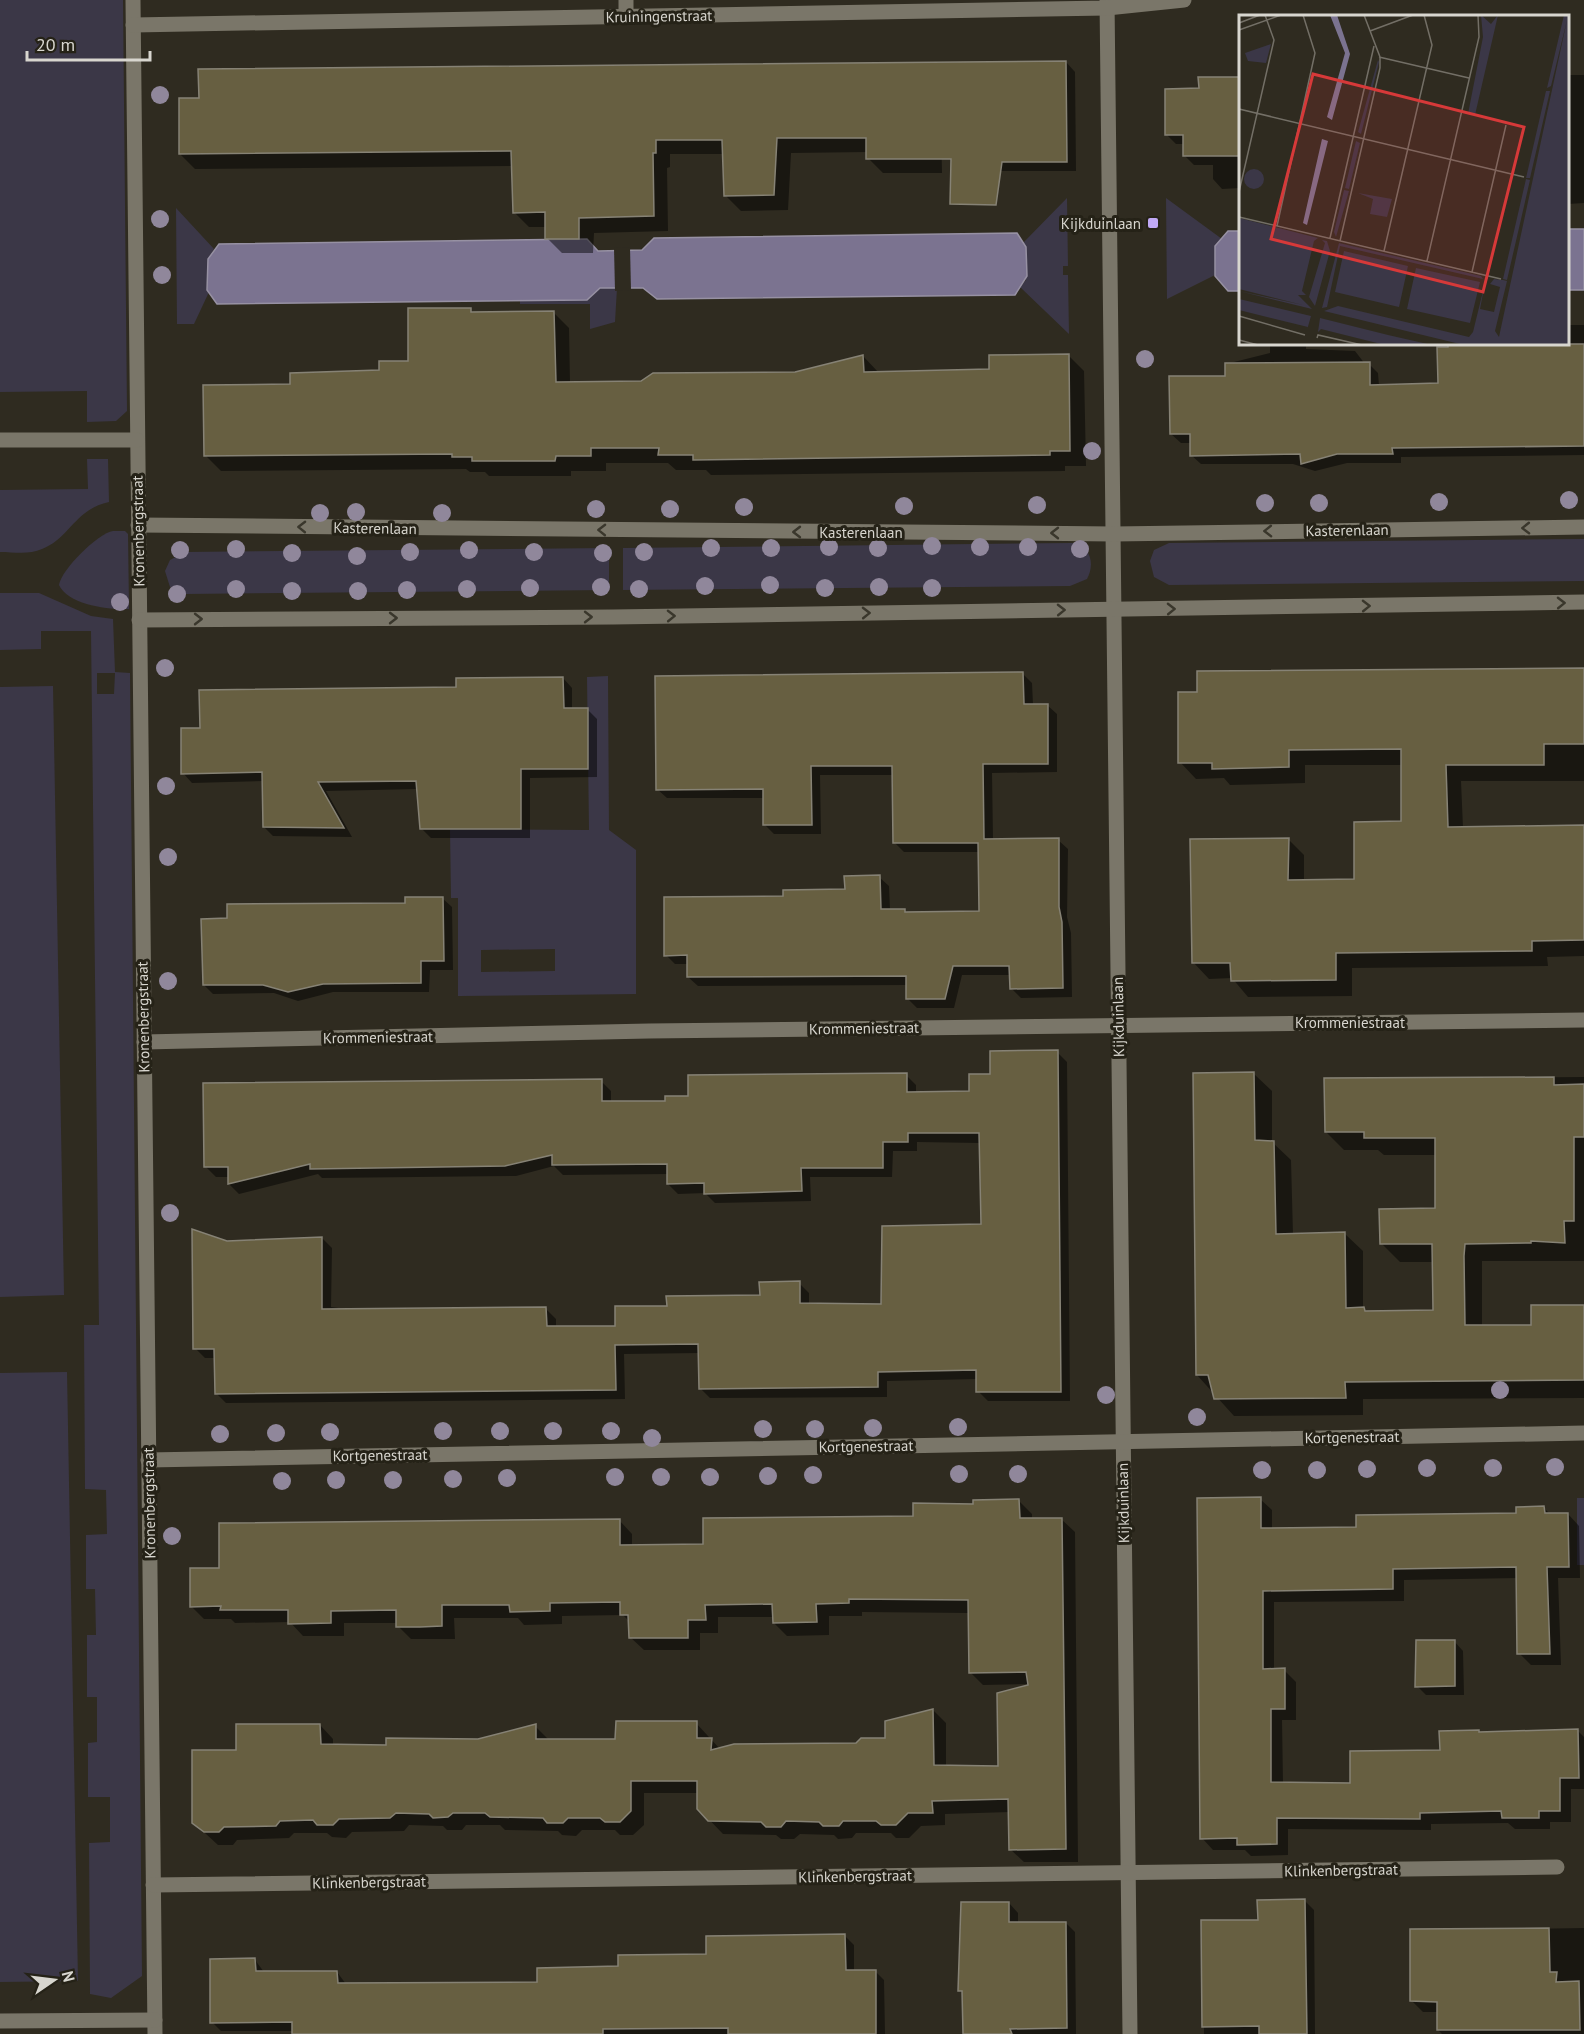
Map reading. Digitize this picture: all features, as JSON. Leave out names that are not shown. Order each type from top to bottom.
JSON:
[{"type":"street","name":"Kronenbergstraat","points":[[133,0],[155,2027]]},
{"type":"street","points":[[626,0],[626,17]]},
{"type":"street","name":"Kruiningenstraat","points":[[133,25],[626,17],[1184,0]]},
{"type":"street","name":"Kijkduinlaan","points":[[1107,4],[1130,2034]]},
{"type":"street","points":[[0,440],[137,440]]},
{"type":"street","name":"Kasterenlaan","points":[[138,525],[1113,534],[1584,527]]},
{"type":"street","points":[[139,620],[1113,610],[1584,602]]},
{"type":"street","name":"Krommeniestraat","points":[[144,1042],[649,1031],[1584,1020]]},
{"type":"street","name":"Kortgenestraat","points":[[148,1460],[1584,1432]]},
{"type":"street","name":"Klinkenbergstraat","points":[[153,1885],[1557,1867]]},
{"type":"street","points":[[0,2021],[155,2027]]},
{"type":"shaded area","points":[[0,0],[123,0],[127,411],[116,421],[87,422],[87,391],[0,392]]},
{"type":"shaded area","points":[[1067,198],[1068,266],[1063,266],[1063,275],[1068,275],[1069,334],[1020,287],[1026,280],[1023,243]]},
{"type":"shaded area","points":[[1166,198],[1222,239],[1215,246],[1217,274],[1167,299]]},
{"type":"shaded area","points":[[176,208],[214,249],[208,259],[209,292],[194,324],[177,324]]},
{"type":"shaded area","points":[[1569,229],[1584,229],[1584,290],[1569,290]]},
{"type":"shaded area","points":[[1228,231],[1239,231],[1239,291],[1228,291],[1215,276],[1215,246]]},
{"type":"shaded area","points":[[1017,233],[1026,247],[1027,276],[1015,295],[657,299],[643,288],[600,288],[587,300],[217,304],[207,290],[208,259],[219,244],[587,239],[598,251],[642,250],[654,238]]},
{"type":"shaded area","points":[[600,288],[617,288],[615,322],[590,329],[590,304],[520,304],[520,301],[587,300]]},
{"type":"shaded area","points":[[87,459],[108,459],[109,502],[88,511],[59,538],[42,549],[27,553],[0,552],[0,490],[88,489]]},
{"type":"shaded area","points":[[125,531],[128,534],[129,609],[100,607],[80,602],[64,592],[59,585],[61,578],[81,553],[106,533]]},
{"type":"shaded area","points":[[1584,539],[1584,581],[1169,585],[1154,577],[1150,561],[1154,550],[1169,543]]},
{"type":"shaded area","points":[[1072,543],[1087,552],[1090,556],[1091,567],[1087,579],[1070,586],[623,590],[623,548]]},
{"type":"shaded area","points":[[609,548],[609,590],[185,594],[170,587],[165,571],[170,560],[185,552]]},
{"type":"shaded area","points":[[0,593],[39,593],[91,616],[113,619],[115,672],[130,673],[142,1976],[111,1998],[90,1994],[89,1843],[110,1842],[110,1797],[88,1797],[88,1743],[97,1742],[97,1697],[87,1697],[87,1635],[96,1635],[95,1589],[86,1589],[86,1535],[107,1534],[106,1490],[85,1489],[84,1325],[99,1325],[91,631],[41,631],[41,649],[0,650]],"holes":[[[97,673],[115,673],[114,694],[97,694]]]},
{"type":"shaded area","points":[[608,676],[609,830],[636,850],[636,994],[458,996],[458,898],[451,898],[450,829],[589,830],[587,677]],"holes":[[[555,949],[555,971],[481,972],[481,950]]]},
{"type":"shaded area","points":[[53,686],[64,1295],[0,1297],[0,687]]},
{"type":"shaded area","points":[[67,1372],[78,1981],[0,1982],[0,1373]]},
{"type":"shaded area","points":[[1577,1498],[1584,1498],[1584,1565],[1577,1565]]},
{"type":"pier","points":[[630,247],[631,290],[615,291],[614,248]]},
{"type":"building","points":[[1066,61],[1067,162],[1002,162],[996,205],[950,204],[951,159],[866,159],[866,138],[777,138],[774,195],[724,196],[722,140],[656,140],[656,153],[653,153],[654,216],[579,218],[579,239],[545,239],[545,212],[513,213],[511,151],[179,154],[179,98],[199,98],[198,69]]},
{"type":"building","points":[[1198,77],[1239,77],[1239,156],[1183,156],[1183,135],[1165,135],[1165,89],[1199,88]]},
{"type":"building","points":[[408,308],[471,308],[471,312],[554,311],[556,382],[641,381],[653,373],[795,372],[863,355],[864,372],[989,369],[989,355],[1069,354],[1070,451],[1050,451],[1050,455],[693,460],[693,455],[658,455],[659,448],[591,448],[591,456],[556,456],[555,461],[472,461],[472,457],[452,457],[452,454],[204,456],[203,385],[290,384],[290,373],[379,370],[379,361],[408,361]]},
{"type":"building","points":[[1584,344],[1584,446],[1392,448],[1393,454],[1337,454],[1301,464],[1300,454],[1190,456],[1190,434],[1170,434],[1169,376],[1225,376],[1225,363],[1370,362],[1370,385],[1438,383],[1437,347],[1448,347],[1448,345]]},
{"type":"building","points":[[1584,668],[1584,744],[1544,744],[1544,765],[1446,765],[1448,827],[1584,825],[1584,940],[1532,941],[1532,951],[1336,953],[1336,980],[1231,981],[1230,963],[1192,963],[1190,839],[1289,838],[1288,880],[1354,879],[1354,822],[1401,821],[1401,749],[1289,750],[1289,767],[1212,769],[1212,763],[1178,763],[1178,692],[1197,692],[1197,671]]},
{"type":"building","points":[[1023,672],[1024,704],[1048,704],[1048,764],[983,764],[984,839],[1059,838],[1059,907],[1062,922],[1063,988],[1010,989],[1009,966],[953,966],[945,999],[906,999],[906,976],[687,977],[687,955],[664,956],[664,897],[783,896],[783,890],[845,889],[844,876],[880,875],[881,909],[905,909],[905,912],[979,911],[978,843],[893,843],[892,766],[811,766],[812,825],[763,825],[763,789],[656,790],[655,676]]},
{"type":"building","points":[[563,677],[564,708],[588,708],[588,769],[521,769],[521,829],[420,829],[416,781],[318,782],[344,828],[263,827],[262,772],[181,774],[181,728],[200,728],[199,690],[456,687],[456,678]]},
{"type":"building","points":[[405,897],[443,897],[444,961],[421,961],[421,983],[323,984],[288,992],[263,985],[203,985],[201,919],[227,918],[227,904],[405,903]]},
{"type":"building","points":[[1058,1050],[1061,1392],[976,1392],[976,1370],[878,1372],[878,1387],[699,1389],[698,1344],[615,1345],[616,1390],[215,1394],[214,1349],[193,1349],[192,1229],[227,1241],[322,1237],[322,1309],[546,1307],[547,1326],[615,1326],[615,1306],[667,1306],[666,1296],[760,1295],[759,1282],[800,1281],[800,1303],[881,1304],[882,1226],[981,1224],[979,1133],[908,1133],[908,1142],[883,1142],[883,1168],[801,1168],[802,1191],[704,1194],[704,1183],[667,1184],[667,1164],[552,1165],[552,1155],[505,1166],[310,1169],[310,1164],[228,1184],[228,1167],[204,1167],[203,1083],[602,1079],[602,1101],[665,1101],[665,1096],[688,1096],[688,1075],[907,1073],[907,1092],[969,1091],[969,1074],[990,1074],[990,1051]]},
{"type":"building","points":[[1254,1072],[1255,1140],[1274,1141],[1276,1234],[1345,1232],[1346,1308],[1364,1307],[1365,1311],[1433,1310],[1432,1244],[1380,1244],[1379,1209],[1435,1208],[1435,1138],[1364,1138],[1364,1132],[1325,1132],[1324,1078],[1554,1077],[1554,1085],[1584,1084],[1584,1137],[1574,1137],[1574,1221],[1564,1221],[1565,1243],[1531,1241],[1531,1243],[1465,1244],[1464,1256],[1465,1325],[1531,1325],[1531,1305],[1584,1305],[1584,1380],[1345,1382],[1346,1398],[1214,1399],[1208,1375],[1196,1375],[1193,1073]]},
{"type":"building","points":[[1261,1497],[1261,1528],[1356,1527],[1356,1515],[1516,1513],[1516,1507],[1544,1506],[1545,1513],[1568,1513],[1569,1567],[1547,1567],[1550,1654],[1517,1654],[1516,1567],[1393,1569],[1393,1589],[1263,1591],[1263,1669],[1285,1668],[1285,1709],[1271,1709],[1271,1782],[1350,1783],[1350,1751],[1440,1750],[1439,1731],[1578,1729],[1579,1778],[1560,1778],[1560,1811],[1539,1811],[1539,1818],[1502,1818],[1501,1811],[1420,1813],[1420,1819],[1277,1818],[1277,1844],[1237,1845],[1237,1838],[1200,1839],[1197,1498]]},
{"type":"building","points":[[1019,1499],[1020,1518],[1062,1518],[1066,1849],[1009,1850],[1008,1799],[932,1801],[933,1813],[908,1813],[896,1825],[881,1825],[876,1821],[843,1821],[839,1826],[823,1826],[819,1822],[786,1821],[781,1827],[766,1827],[761,1822],[708,1821],[697,1809],[697,1781],[631,1781],[631,1811],[620,1822],[605,1822],[600,1818],[568,1818],[563,1823],[547,1823],[543,1818],[490,1817],[485,1813],[453,1813],[448,1817],[433,1818],[429,1814],[396,1813],[390,1818],[339,1819],[333,1825],[317,1825],[313,1820],[280,1821],[276,1826],[224,1827],[219,1832],[204,1832],[192,1823],[192,1750],[236,1750],[236,1724],[320,1724],[321,1744],[386,1745],[386,1738],[478,1739],[536,1724],[536,1739],[615,1739],[616,1721],[697,1721],[697,1738],[712,1738],[711,1750],[734,1744],[856,1743],[861,1738],[885,1738],[885,1721],[933,1709],[934,1765],[998,1766],[997,1693],[1028,1685],[1026,1672],[969,1673],[968,1600],[849,1599],[849,1603],[816,1604],[817,1622],[773,1623],[772,1604],[705,1605],[706,1620],[688,1620],[688,1638],[629,1638],[628,1615],[620,1615],[620,1602],[550,1603],[550,1611],[510,1612],[509,1605],[442,1605],[442,1626],[420,1627],[396,1627],[396,1610],[331,1611],[331,1623],[288,1624],[288,1610],[220,1610],[221,1606],[190,1607],[190,1568],[219,1568],[219,1523],[620,1519],[620,1545],[703,1544],[703,1518],[913,1516],[913,1503],[973,1504],[973,1500]]},
{"type":"building","points":[[1416,1640],[1455,1640],[1455,1686],[1415,1687]]},
{"type":"building","points":[[1305,1899],[1307,2034],[1259,2034],[1259,2026],[1202,2027],[1201,1920],[1258,1920],[1257,1900]]},
{"type":"building","points":[[961,1902],[1009,1902],[1009,1922],[1066,1922],[1067,2028],[1010,2029],[1012,2034],[963,2034],[962,1991],[958,1991]]},
{"type":"building","points":[[1549,1928],[1550,1972],[1557,1972],[1556,1982],[1579,1981],[1580,2030],[1437,2030],[1437,2002],[1410,2001],[1410,1929]]},
{"type":"building","points":[[845,1934],[846,1970],[876,1970],[876,2034],[728,2034],[728,2028],[603,2029],[603,2034],[292,2034],[292,2022],[210,2023],[210,1959],[255,1958],[256,1971],[337,1971],[338,1983],[537,1982],[537,1968],[618,1966],[618,1955],[706,1954],[706,1936]]},
{"type":"place","name":"Kijkduinlaan","points":[[1153,223]]}]
